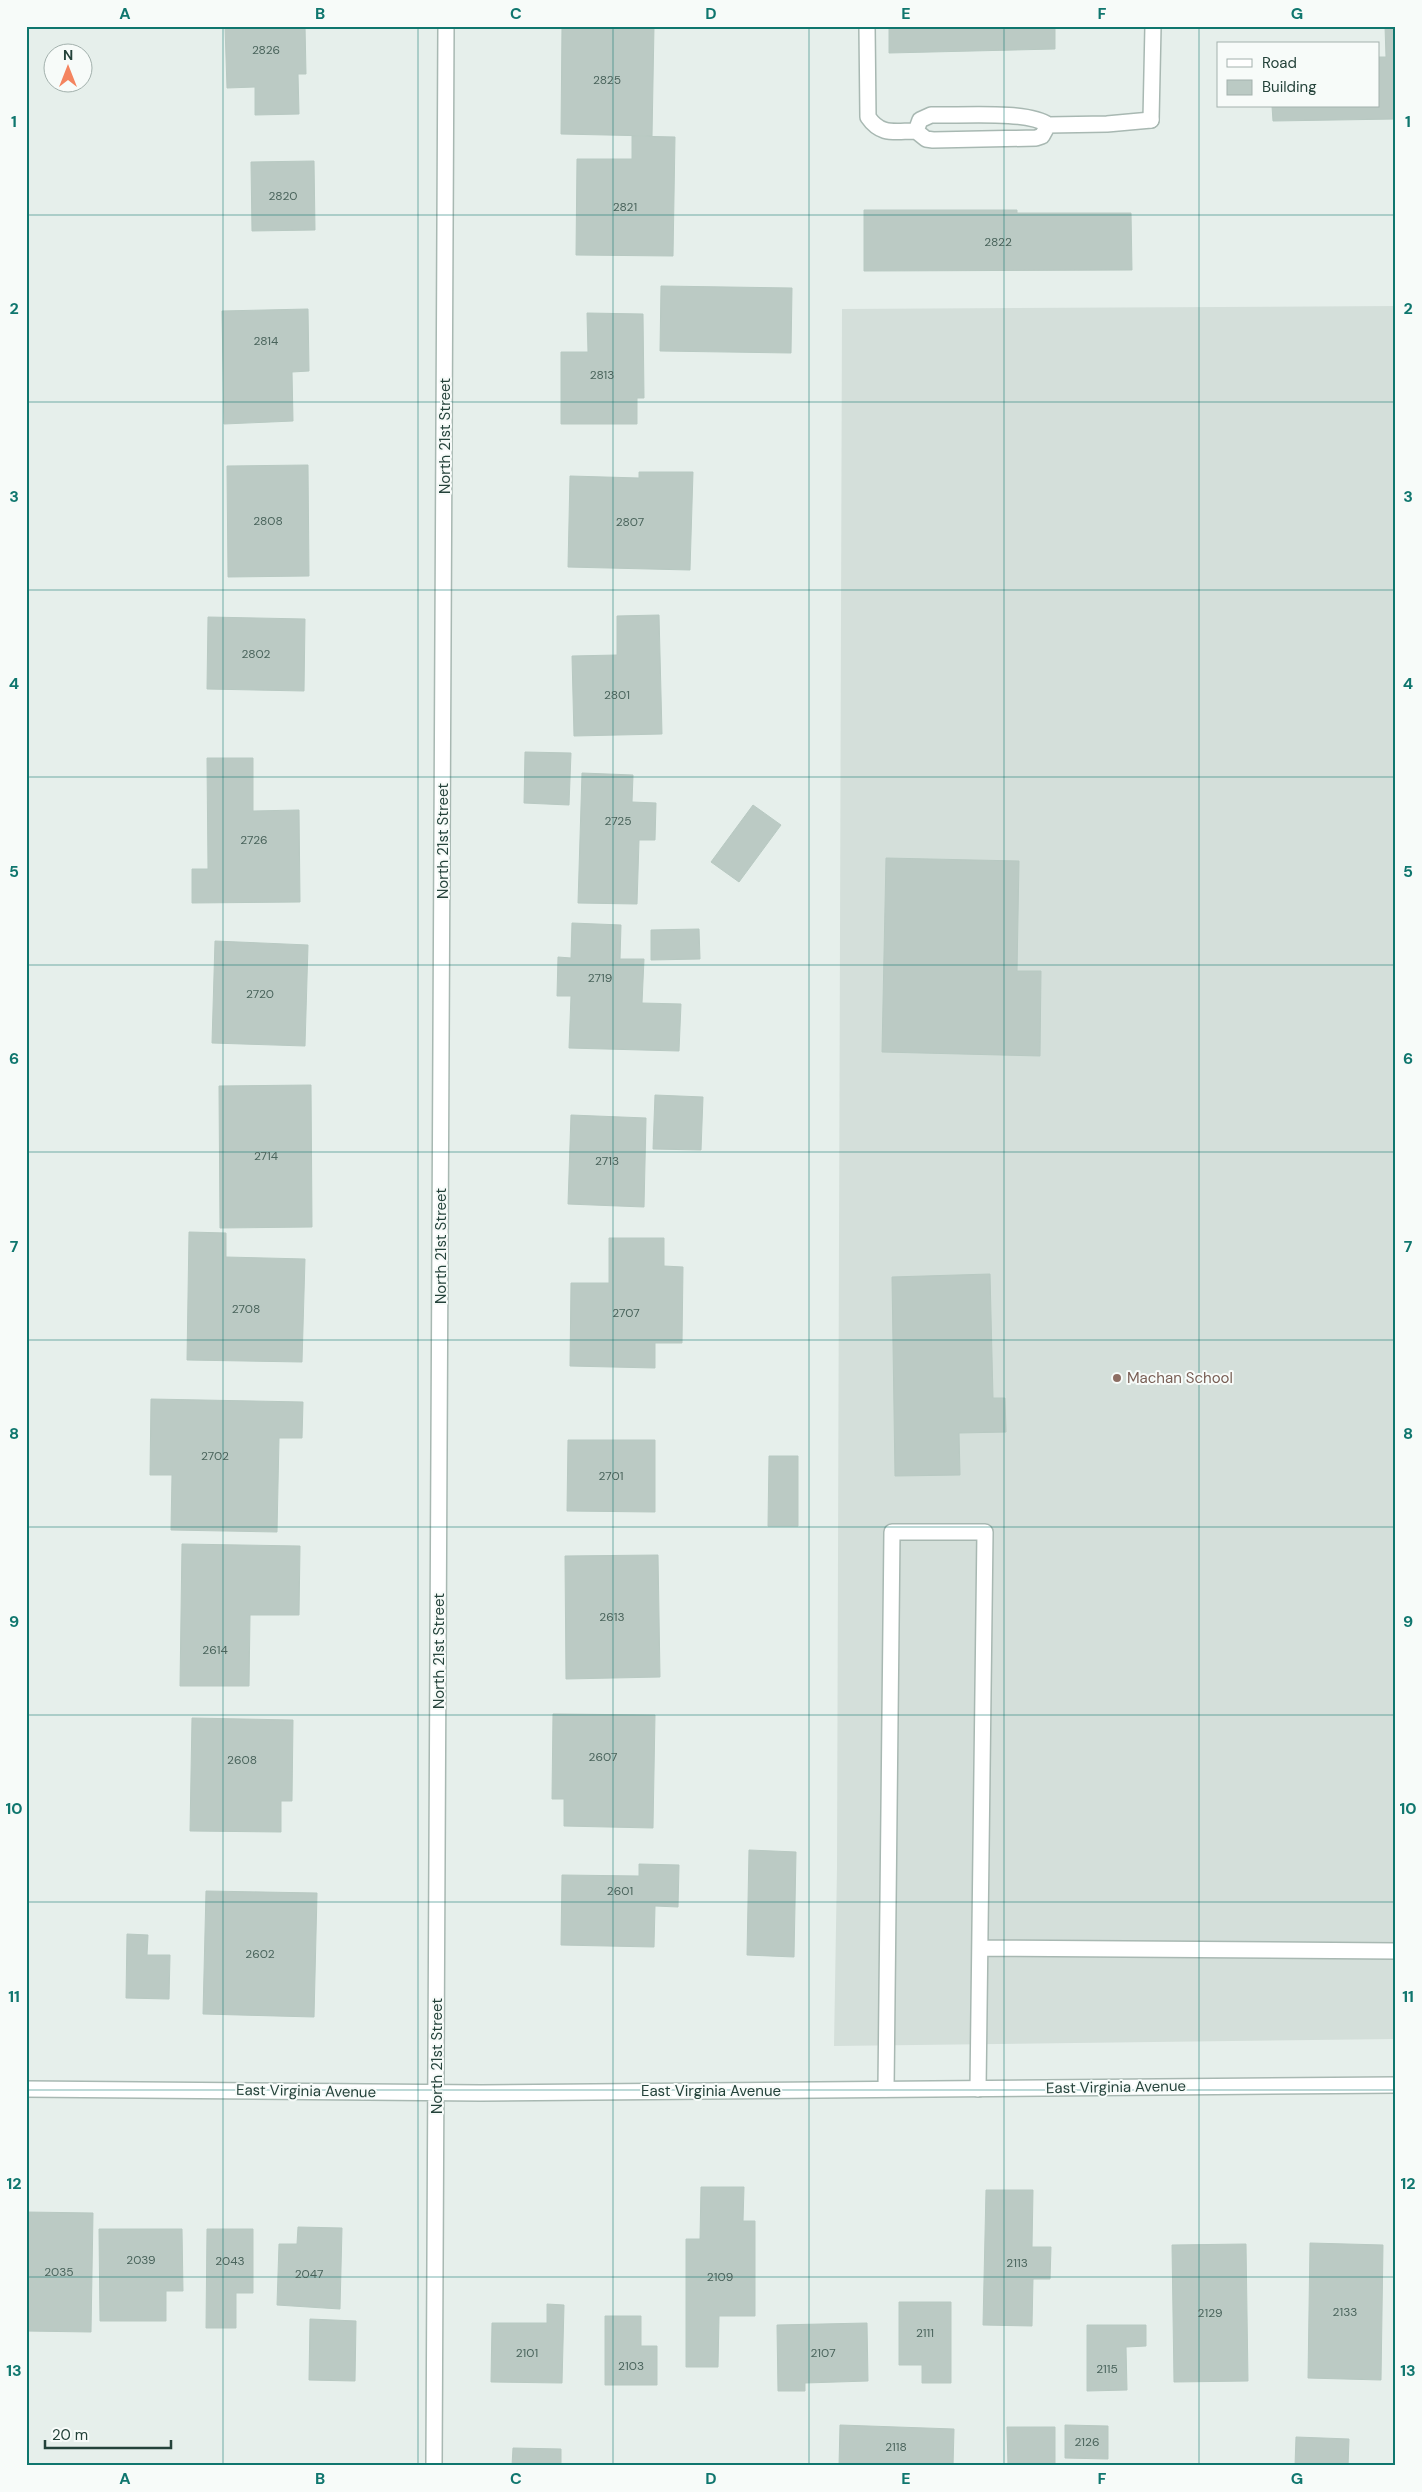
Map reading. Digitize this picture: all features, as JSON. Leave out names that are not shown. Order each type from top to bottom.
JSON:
[{"type":"street","name":"North 21st Street","points":[[434,2466],[446,26]]},
{"type":"street","points":[[867,26],[868,117],[876,129],[886,132],[916,131],[926,139],[933,140],[1036,138],[1042,136],[1048,125]]},
{"type":"street","points":[[916,131],[920,120],[926,116],[1027,116],[1048,125],[1107,124],[1150,120],[1153,26]]},
{"type":"street","points":[[886,2089],[892,1532],[985,1532],[978,2088]]},
{"type":"street","points":[[980,1948],[1396,1951]]},
{"type":"street","name":"East Virginia Avenue","points":[[26,2089],[437,2093],[1396,2085]]},
{"type":"shaded area","name":"Machan School","points":[[1396,306],[1396,2039],[834,2046],[837,1868],[842,309]]},
{"type":"building","points":[[225,26],[305,26],[306,74],[298,74],[299,114],[255,115],[255,87],[227,88]]},
{"type":"building","points":[[562,26],[654,26],[652,136],[561,134]]},
{"type":"building","points":[[889,26],[1055,26],[1055,49],[889,53]]},
{"type":"building","points":[[1385,26],[1396,26],[1396,119],[1273,121],[1272,108],[1380,108],[1380,57],[1386,57]]},
{"type":"building","points":[[632,136],[675,137],[673,256],[576,255],[577,159],[632,159]]},
{"type":"building","points":[[314,161],[315,230],[252,231],[251,162]]},
{"type":"building","points":[[864,210],[1017,210],[1017,213],[1131,213],[1132,270],[864,271]]},
{"type":"building","points":[[661,286],[792,288],[791,353],[660,351]]},
{"type":"building","points":[[308,309],[309,371],[292,372],[293,421],[224,424],[222,311]]},
{"type":"building","points":[[587,313],[643,314],[644,398],[637,398],[637,424],[561,424],[561,352],[588,352]]},
{"type":"building","points":[[308,465],[309,576],[228,577],[227,466]]},
{"type":"building","points":[[639,472],[693,472],[690,570],[568,567],[570,476],[639,478]]},
{"type":"building","points":[[659,615],[662,734],[574,736],[572,656],[617,655],[617,616]]},
{"type":"building","points":[[208,617],[305,619],[304,691],[207,689]]},
{"type":"building","points":[[525,752],[571,753],[569,805],[524,803]]},
{"type":"building","points":[[207,758],[253,758],[253,811],[299,810],[300,902],[192,903],[192,869],[208,869]]},
{"type":"building","points":[[582,773],[633,775],[632,802],[656,803],[655,840],[639,840],[637,904],[578,903]]},
{"type":"building","points":[[753,805],[781,825],[739,882],[711,862]]},
{"type":"building","points":[[886,858],[1019,861],[1017,971],[1041,971],[1040,1056],[882,1052]]},
{"type":"building","points":[[572,923],[621,925],[620,959],[644,959],[642,1003],[681,1004],[679,1051],[569,1048],[571,996],[557,996],[558,957],[571,958]]},
{"type":"building","points":[[699,929],[700,959],[651,960],[651,930]]},
{"type":"building","points":[[215,941],[308,945],[305,1046],[212,1043]]},
{"type":"building","points":[[311,1085],[312,1227],[220,1228],[219,1086]]},
{"type":"building","points":[[655,1095],[703,1097],[701,1150],[653,1149]]},
{"type":"building","points":[[571,1115],[646,1118],[644,1207],[568,1204]]},
{"type":"building","points":[[189,1232],[226,1233],[226,1257],[305,1259],[302,1362],[187,1360]]},
{"type":"building","points":[[609,1238],[664,1238],[664,1266],[683,1267],[682,1343],[655,1343],[655,1368],[570,1366],[571,1283],[609,1283]]},
{"type":"building","points":[[990,1274],[993,1398],[1005,1398],[1006,1432],[959,1433],[960,1475],[895,1476],[892,1277]]},
{"type":"building","points":[[151,1399],[303,1402],[302,1438],[279,1438],[277,1532],[171,1530],[172,1475],[150,1475]]},
{"type":"building","points":[[568,1440],[655,1440],[655,1512],[567,1511]]},
{"type":"building","points":[[769,1456],[798,1456],[798,1526],[768,1526]]},
{"type":"building","points":[[182,1544],[300,1546],[299,1615],[250,1615],[249,1686],[180,1686]]},
{"type":"building","points":[[658,1555],[660,1677],[566,1679],[565,1556]]},
{"type":"building","points":[[553,1714],[655,1715],[653,1828],[564,1826],[564,1799],[552,1799]]},
{"type":"building","points":[[192,1718],[293,1720],[292,1801],[281,1801],[281,1832],[190,1831]]},
{"type":"building","points":[[749,1850],[796,1852],[794,1957],[747,1955]]},
{"type":"building","points":[[639,1864],[679,1865],[678,1907],[655,1906],[654,1947],[561,1945],[562,1875],[639,1876]]},
{"type":"building","points":[[206,1891],[317,1893],[314,2017],[203,2014]]},
{"type":"building","points":[[127,1934],[148,1935],[147,1955],[170,1955],[169,1999],[126,1998]]},
{"type":"building","points":[[701,2187],[744,2187],[743,2221],[755,2221],[755,2316],[719,2316],[718,2367],[686,2367],[686,2239],[700,2239]]},
{"type":"building","points":[[986,2190],[1033,2190],[1032,2247],[1051,2247],[1050,2279],[1033,2279],[1032,2326],[983,2325]]},
{"type":"building","points":[[26,2212],[93,2213],[91,2332],[26,2331]]},
{"type":"building","points":[[298,2227],[342,2228],[340,2309],[277,2305],[279,2244],[297,2244]]},
{"type":"building","points":[[99,2229],[182,2229],[183,2291],[166,2291],[166,2321],[100,2321]]},
{"type":"building","points":[[207,2229],[253,2229],[253,2293],[236,2293],[236,2328],[206,2328]]},
{"type":"building","points":[[1310,2243],[1383,2245],[1381,2380],[1308,2378]]},
{"type":"building","points":[[1246,2244],[1248,2381],[1174,2382],[1172,2245]]},
{"type":"building","points":[[899,2302],[951,2302],[951,2383],[922,2383],[922,2365],[899,2365]]},
{"type":"building","points":[[547,2304],[564,2305],[562,2383],[491,2382],[492,2323],[547,2323]]},
{"type":"building","points":[[605,2316],[641,2316],[641,2346],[657,2346],[657,2385],[605,2385]]},
{"type":"building","points":[[310,2319],[356,2321],[355,2381],[309,2380]]},
{"type":"building","points":[[867,2323],[868,2381],[805,2383],[805,2391],[778,2391],[777,2325]]},
{"type":"building","points":[[1087,2325],[1146,2325],[1146,2346],[1126,2347],[1127,2390],[1087,2391]]},
{"type":"building","points":[[840,2425],[954,2429],[953,2466],[839,2466]]},
{"type":"building","points":[[1065,2425],[1108,2426],[1108,2459],[1065,2458]]},
{"type":"building","points":[[1007,2427],[1055,2427],[1055,2466],[1008,2466]]},
{"type":"building","points":[[1296,2437],[1349,2439],[1348,2466],[1295,2466]]},
{"type":"building","points":[[513,2448],[561,2449],[561,2466],[512,2466]]},
{"type":"place","name":"Machan School","points":[[1117,1378]]}]
